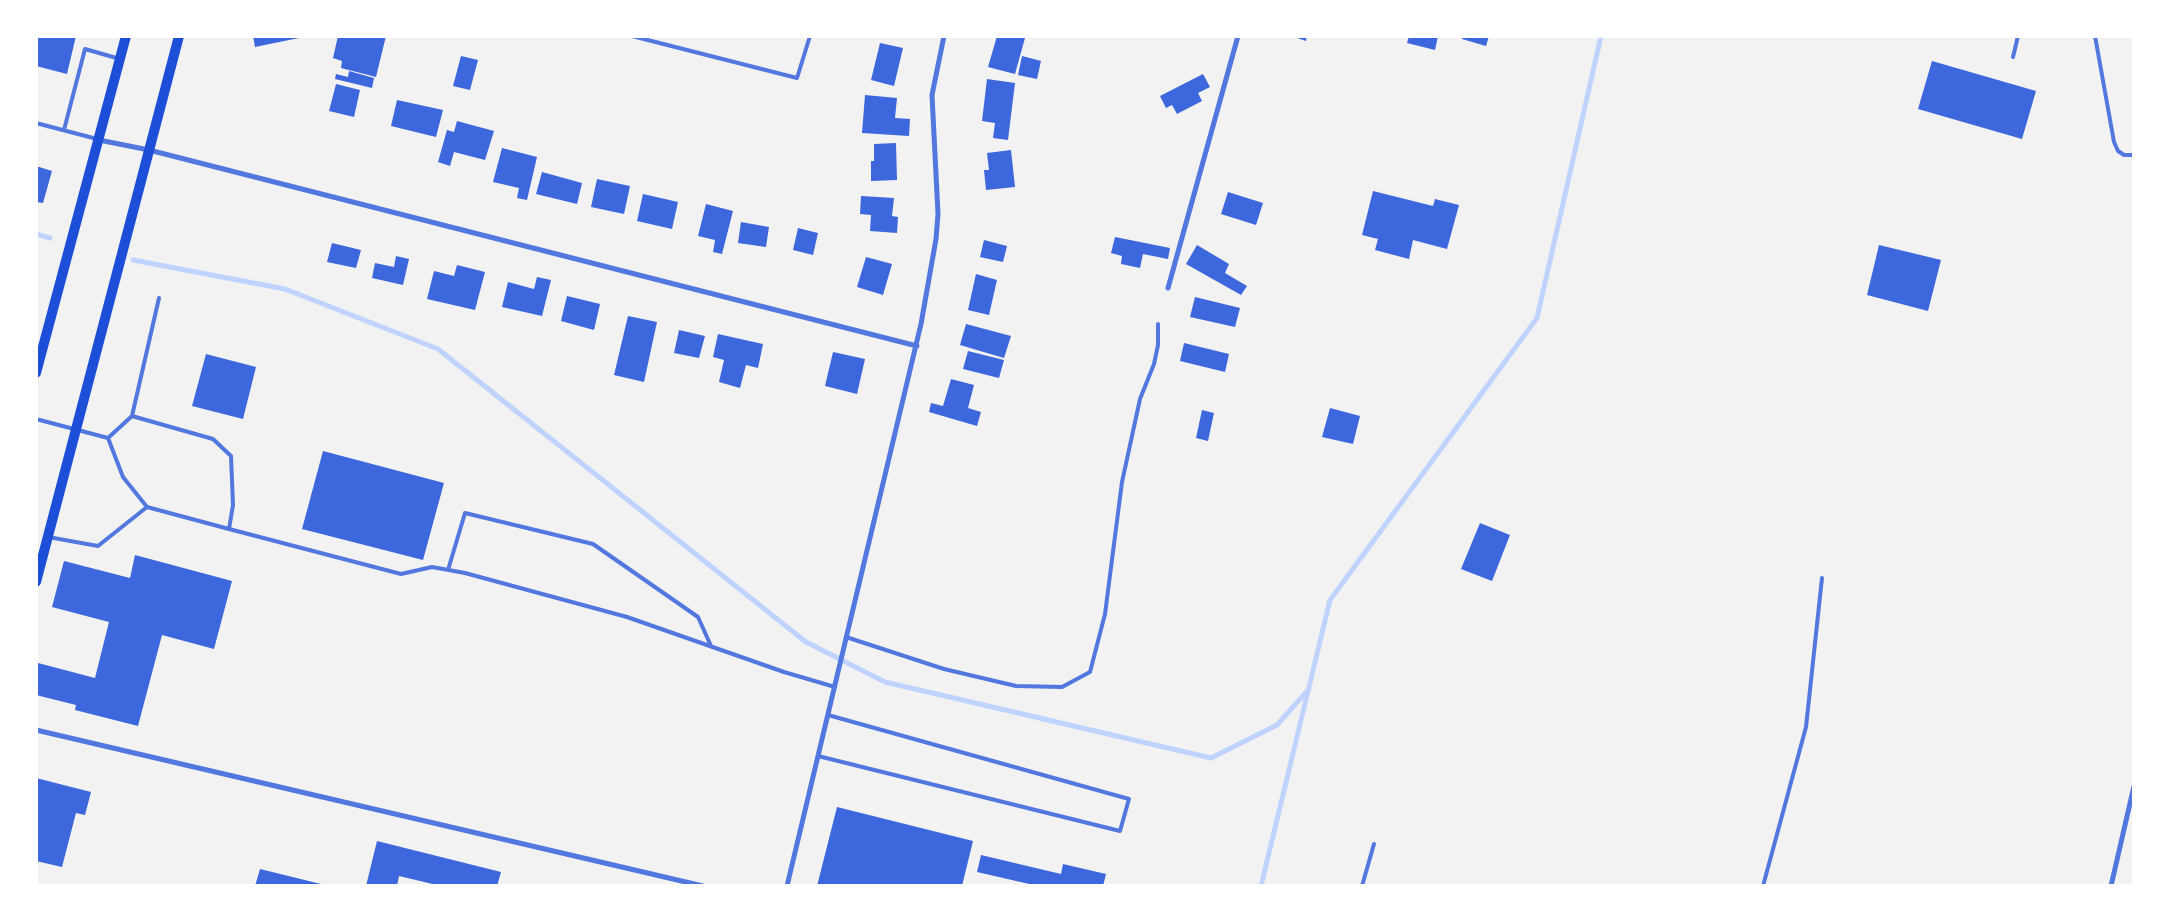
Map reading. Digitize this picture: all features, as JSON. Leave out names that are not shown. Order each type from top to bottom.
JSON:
[{"type":"main road","points":[[36,373],[126,36]]},
{"type":"main road","points":[[36,582],[179,36]]},
{"type":"street","points":[[787,886],[916,346],[938,214],[932,95],[944,36]]},
{"type":"street","points":[[1168,288],[1238,36]]},
{"type":"street","points":[[99,140],[149,150],[916,346]]},
{"type":"street","points":[[36,730],[702,886]]},
{"type":"street","points":[[2111,886],[2134,786]]},
{"type":"lane","points":[[632,36],[797,78],[810,36]]},
{"type":"lane","points":[[2014,57],[2018,36]]},
{"type":"lane","points":[[2095,36],[2114,142],[2118,151],[2124,156],[2134,156]]},
{"type":"lane","points":[[64,130],[85,49],[120,59]]},
{"type":"lane","points":[[36,123],[99,140]]},
{"type":"lane","points":[[108,438],[132,416],[159,298]]},
{"type":"lane","points":[[846,637],[944,669],[1016,686],[1062,687],[1090,672],[1105,614],[1122,482],[1140,399],[1154,364],[1158,345],[1158,324]]},
{"type":"lane","points":[[132,416],[213,439],[231,456],[233,505],[229,529]]},
{"type":"lane","points":[[36,419],[108,438]]},
{"type":"lane","points":[[108,438],[124,477],[147,507],[401,574],[432,567],[464,573],[627,618],[784,672],[835,686]]},
{"type":"lane","points":[[48,537],[98,546],[147,507]]},
{"type":"lane","points":[[448,570],[464,513],[593,544],[698,617],[711,646]]},
{"type":"lane","points":[[1763,886],[1806,726],[1822,578]]},
{"type":"lane","points":[[818,756],[1120,830],[1130,799],[828,715]]},
{"type":"lane","points":[[1362,886],[1374,844]]},
{"type":"building","points":[[36,36],[76,36],[67,74],[36,66]]},
{"type":"building","points":[[253,36],[303,36],[304,37],[255,47]]},
{"type":"building","points":[[338,36],[386,36],[376,77],[341,68],[342,61],[333,58]]},
{"type":"building","points":[[997,36],[1025,38],[1015,74],[988,67]]},
{"type":"building","points":[[1291,36],[1307,36],[1306,41]]},
{"type":"building","points":[[1409,36],[1438,36],[1435,50],[1407,43]]},
{"type":"building","points":[[1463,36],[1489,36],[1486,46],[1462,39]]},
{"type":"building","points":[[880,43],[903,48],[894,86],[871,80]]},
{"type":"building","points":[[461,56],[478,60],[470,90],[453,86]]},
{"type":"building","points":[[1022,56],[1041,61],[1037,79],[1018,75]]},
{"type":"building","points":[[1932,61],[2036,91],[2022,139],[1918,109]]},
{"type":"building","points":[[349,71],[374,78],[372,88],[335,79],[336,74],[348,77]]},
{"type":"building","points":[[1203,74],[1210,87],[1198,93],[1202,101],[1177,114],[1172,105],[1166,108],[1160,96]]},
{"type":"building","points":[[987,79],[1015,83],[1008,140],[993,138],[995,123],[982,121]]},
{"type":"building","points":[[336,84],[360,90],[354,117],[329,111]]},
{"type":"building","points":[[865,95],[897,98],[895,118],[910,119],[909,136],[862,133]]},
{"type":"building","points":[[397,100],[443,110],[436,137],[391,126]]},
{"type":"building","points":[[457,121],[494,131],[485,160],[454,152],[450,166],[438,162],[447,130],[454,132]]},
{"type":"building","points":[[896,143],[897,180],[871,181],[871,161],[874,161],[874,144]]},
{"type":"building","points":[[502,148],[537,157],[527,200],[517,198],[519,188],[493,182]]},
{"type":"building","points":[[1011,150],[1015,187],[986,190],[984,170],[989,170],[987,153]]},
{"type":"building","points":[[36,166],[52,171],[43,203],[36,202]]},
{"type":"building","points":[[542,172],[582,183],[577,204],[536,194]]},
{"type":"building","points":[[597,179],[630,186],[624,214],[591,207]]},
{"type":"building","points":[[1373,191],[1433,206],[1435,199],[1459,205],[1447,249],[1413,240],[1409,259],[1375,250],[1378,239],[1362,235]]},
{"type":"building","points":[[1228,192],[1263,203],[1256,225],[1221,214]]},
{"type":"building","points":[[643,194],[678,202],[672,229],[637,221]]},
{"type":"building","points":[[861,196],[894,198],[892,216],[898,217],[897,233],[870,231],[871,215],[860,214]]},
{"type":"building","points":[[706,204],[733,211],[722,254],[713,252],[715,240],[698,236]]},
{"type":"building","points":[[741,222],[769,227],[766,247],[738,243]]},
{"type":"building","points":[[798,228],[818,233],[813,255],[793,250]]},
{"type":"building","points":[[1115,237],[1170,248],[1168,259],[1143,254],[1140,268],[1121,264],[1122,256],[1111,253]]},
{"type":"building","points":[[984,240],[1007,246],[1003,262],[980,257]]},
{"type":"building","points":[[332,243],[361,250],[356,268],[327,262]]},
{"type":"building","points":[[1197,245],[1229,264],[1225,273],[1247,286],[1241,295],[1186,264]]},
{"type":"building","points":[[1879,245],[1941,260],[1928,311],[1867,295]]},
{"type":"building","points":[[396,256],[409,259],[403,285],[372,278],[375,263],[394,267]]},
{"type":"building","points":[[866,257],[892,264],[883,295],[857,287]]},
{"type":"building","points":[[457,265],[485,272],[475,310],[427,299],[434,271],[454,276]]},
{"type":"building","points":[[976,274],[997,280],[989,315],[968,310]]},
{"type":"building","points":[[537,277],[551,280],[542,316],[502,307],[508,282],[534,289]]},
{"type":"building","points":[[567,296],[600,304],[594,330],[561,321]]},
{"type":"building","points":[[1195,297],[1240,308],[1235,327],[1190,317]]},
{"type":"building","points":[[628,316],[657,322],[644,382],[614,375]]},
{"type":"building","points":[[966,324],[1011,336],[1004,358],[960,345]]},
{"type":"building","points":[[679,330],[705,336],[699,358],[674,353]]},
{"type":"building","points":[[718,334],[763,344],[758,368],[746,365],[740,388],[719,382],[724,360],[713,357]]},
{"type":"building","points":[[1184,343],[1229,354],[1225,372],[1180,361]]},
{"type":"building","points":[[968,351],[1004,360],[999,378],[963,369]]},
{"type":"building","points":[[833,352],[865,359],[857,394],[825,386]]},
{"type":"building","points":[[206,354],[256,367],[243,419],[192,406]]},
{"type":"building","points":[[951,379],[974,385],[968,408],[981,412],[977,426],[929,412],[931,403],[943,406]]},
{"type":"building","points":[[1330,408],[1360,416],[1353,444],[1322,437]]},
{"type":"building","points":[[1202,410],[1214,413],[1208,441],[1196,438]]},
{"type":"building","points":[[323,451],[444,483],[423,560],[302,529]]},
{"type":"building","points":[[1480,523],[1510,535],[1492,581],[1461,569]]},
{"type":"building","points":[[135,555],[232,581],[214,649],[162,635],[138,726],[75,710],[76,705],[36,695],[38,663],[95,678],[109,622],[52,607],[64,561],[130,578]]},
{"type":"building","points":[[36,778],[91,792],[85,815],[76,813],[62,867],[36,861]]},
{"type":"building","points":[[837,807],[973,841],[962,886],[817,886]]},
{"type":"building","points":[[377,841],[501,872],[497,886],[441,886],[399,876],[397,886],[366,886]]},
{"type":"building","points":[[981,855],[1061,874],[1063,864],[1106,874],[1103,886],[1038,886],[977,872]]},
{"type":"building","points":[[260,869],[325,885],[325,886],[255,886]]},
{"type":"waterway","points":[[1261,886],[1330,600],[1537,318],[1601,36]]},
{"type":"waterway","points":[[36,234],[50,238]]},
{"type":"waterway","points":[[133,260],[285,289],[438,349],[806,642],[885,682],[1211,758],[1277,725],[1309,689]]}]
